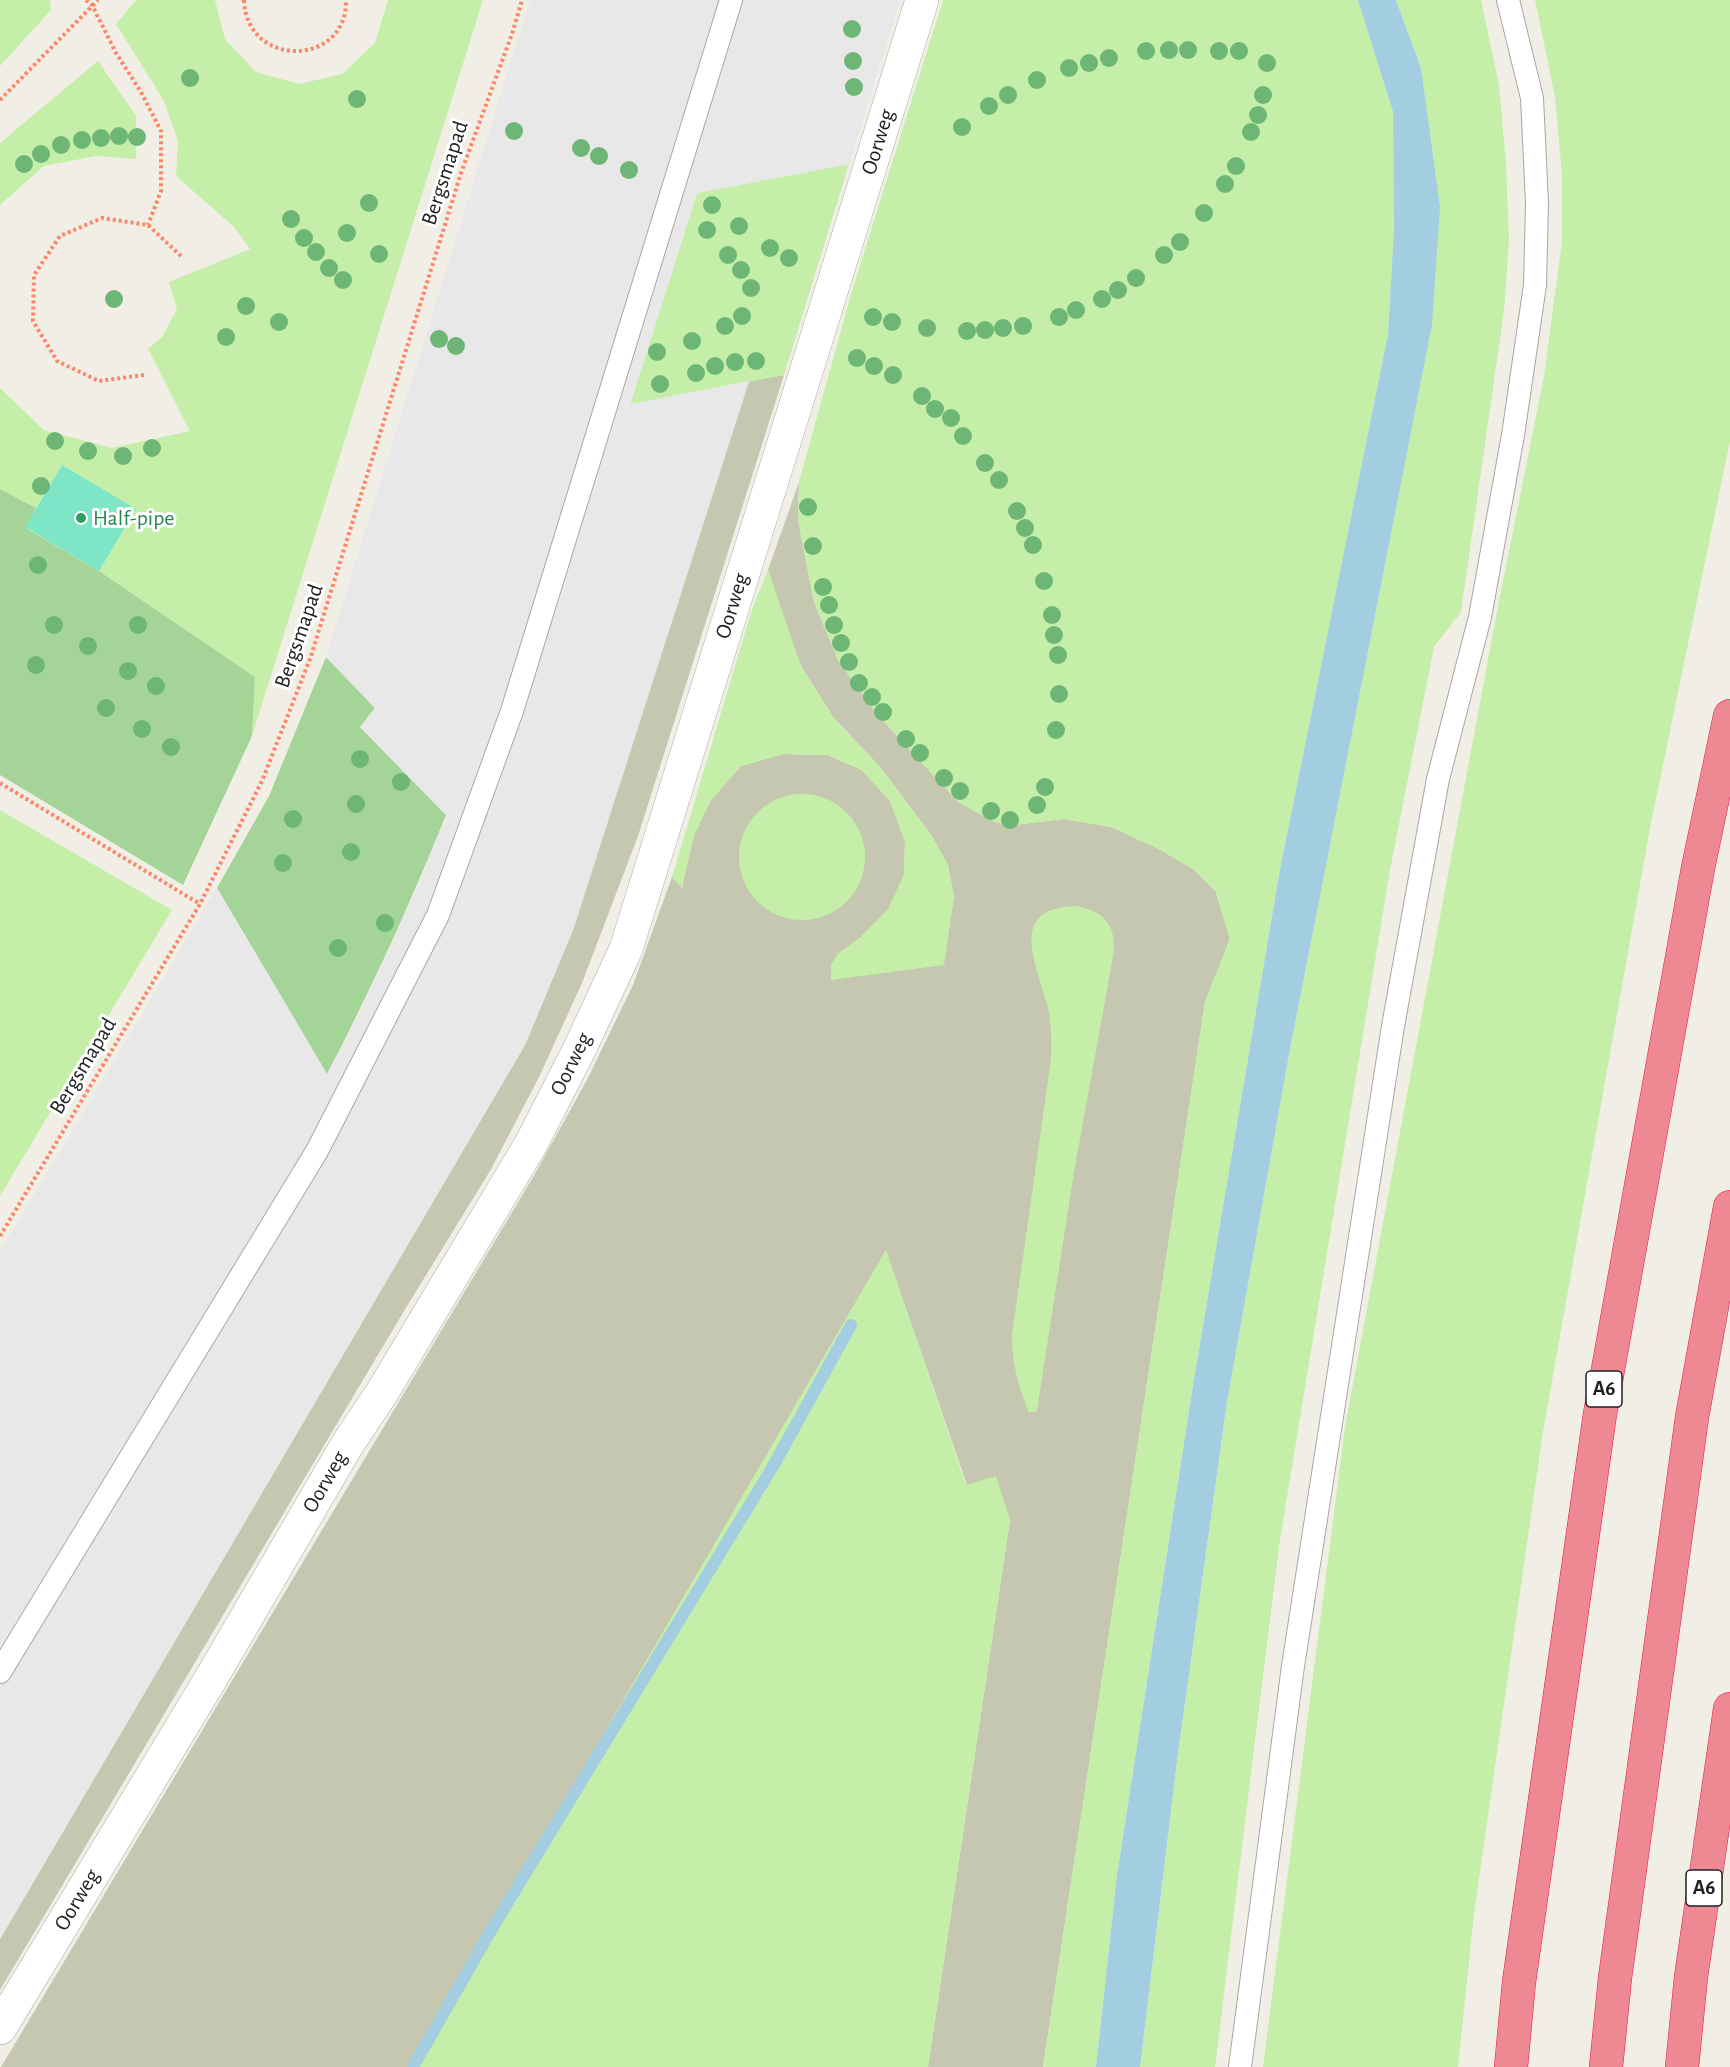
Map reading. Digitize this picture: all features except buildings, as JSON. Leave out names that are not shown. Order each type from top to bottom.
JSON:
[{"type":"highway","name":"A6","points":[[1511,2067],[1520,1982],[1600,1414],[1698,868],[1730,716]]},
{"type":"highway","points":[[1606,2067],[1615,1978],[1692,1417],[1730,1207]]},
{"type":"highway","name":"A6","points":[[1682,2067],[1691,1977],[1730,1709]]},
{"type":"street","name":"Oorweg","points":[[0,2028],[210,1680],[347,1444],[383,1391],[531,1144],[580,1048],[621,958],[922,0]]},
{"type":"lane","points":[[0,1672],[317,1151],[438,915],[512,711],[731,0]]},
{"type":"lane","points":[[1240,2067],[1298,1632],[1393,1026],[1438,779],[1480,617],[1513,435],[1535,285],[1537,203],[1532,98],[1508,0]]},
{"type":"path","points":[[86,0],[92,5],[116,53],[141,92],[161,131],[161,190],[148,225]]},
{"type":"path","points":[[0,100],[98,0]]},
{"type":"path","points":[[244,0],[247,18],[255,33],[267,44],[282,51],[299,52],[315,48],[330,39],[340,25],[346,9],[346,0]]},
{"type":"path","name":"Bergsmapad","points":[[0,1236],[200,904],[262,781],[310,659],[461,173],[513,31],[522,0]]},
{"type":"path","points":[[144,375],[99,381],[57,360],[33,321],[34,275],[60,236],[102,218],[148,225],[182,256]]},
{"type":"path","points":[[0,783],[200,904]]},
{"type":"shaded area","points":[[530,0],[900,0],[849,164],[697,193],[630,404],[749,381],[573,930],[525,1045],[0,1939],[0,1251],[217,888],[327,1074],[360,1012],[418,886],[446,815],[360,727],[375,708],[326,657]]},
{"type":"shaded area","points":[[784,375],[638,836],[582,983],[539,1077],[490,1171],[407,1306],[0,1990],[0,1939],[525,1045],[573,930],[749,381]]},
{"type":"shaded area","points":[[799,482],[798,520],[814,602],[838,660],[876,713],[958,802],[995,822],[1014,825],[1064,819],[1111,827],[1159,849],[1193,869],[1216,892],[1230,939],[1205,1002],[1043,2067],[928,2067],[1010,1520],[967,1485],[886,1251],[409,2067],[1,2067],[532,1179],[587,1080],[633,985],[672,877],[682,888],[693,836],[711,800],[741,766],[783,754],[828,755],[862,770],[890,801],[905,842],[904,875],[889,909],[861,937],[838,954],[950,920],[954,897],[948,865],[931,835],[881,768],[833,717],[801,666],[783,618],[768,570]]},
{"type":"green space","points":[[0,0],[50,0],[51,10],[0,66]]},
{"type":"green space","points":[[136,0],[215,0],[225,39],[256,72],[299,84],[342,74],[375,43],[388,0],[483,0],[252,736],[255,677],[99,571],[135,509],[62,465],[36,508],[0,489],[0,388],[44,430],[112,448],[190,431],[148,349],[162,337],[177,309],[169,282],[250,249],[234,227],[176,176],[178,141],[164,101],[116,24]]},
{"type":"green space","points":[[943,0],[1358,0],[1393,112],[1394,228],[1388,334],[1280,869],[1194,1379],[1117,1875],[1096,2067],[1043,2067],[1205,1002],[1230,939],[1216,892],[1193,869],[1159,849],[1111,827],[1064,819],[1014,825],[995,822],[958,802],[876,713],[838,660],[814,602],[798,520],[799,482],[851,294]]},
{"type":"green space","points":[[1396,0],[1481,0],[1499,85],[1506,163],[1509,240],[1504,311],[1461,612],[1434,647],[1390,870],[1279,1546],[1215,2067],[1140,2067],[1178,1753],[1227,1402],[1290,1049],[1432,324],[1421,68]]},
{"type":"green space","points":[[1535,0],[1730,0],[1730,441],[1650,828],[1543,1432],[1474,1914],[1458,2067],[1263,2067],[1345,1427],[1498,606],[1544,376],[1562,242],[1562,176],[1555,97]]},
{"type":"green space","points":[[98,61],[136,116],[136,159],[96,156],[44,166],[0,205],[0,143]]},
{"type":"green space","points":[[849,164],[784,375],[630,405],[697,193]]},
{"type":"green space","name":"Half-pipe","points":[[62,465],[136,509],[99,571],[25,527]]},
{"type":"green space","points":[[0,489],[36,508],[26,528],[99,571],[255,677],[252,736],[183,885],[0,775]]},
{"type":"green space","points":[[768,570],[801,666],[833,717],[881,768],[931,835],[948,865],[954,897],[944,965],[831,980],[831,964],[838,954],[861,937],[888,909],[904,875],[905,842],[890,801],[862,770],[828,755],[783,754],[741,766],[711,800],[694,836],[682,888],[672,877],[752,609]]},
{"type":"green space","points":[[326,657],[375,708],[360,727],[446,815],[389,946],[327,1074],[217,888],[269,796]]},
{"type":"green space","points":[[802,794],[826,799],[846,813],[860,833],[865,857],[860,881],[846,901],[826,915],[802,920],[778,915],[758,901],[744,881],[739,857],[744,833],[758,813],[778,799]]},
{"type":"green space","points":[[0,810],[172,910],[0,1196]]},
{"type":"green space","points":[[1076,906],[1093,911],[1106,920],[1112,933],[1114,951],[1074,1172],[1037,1410],[1029,1412],[1016,1374],[1012,1335],[1051,1059],[1049,1011],[1033,955],[1032,940],[1034,927],[1041,916],[1054,909]]},
{"type":"green space","points":[[886,1250],[966,1485],[996,1476],[1010,1520],[928,2067],[409,2067]]},
{"type":"water","points":[[1358,0],[1396,0],[1421,68],[1440,207],[1432,325],[1290,1049],[1227,1402],[1178,1753],[1140,2067],[1096,2067],[1117,1875],[1194,1379],[1280,869],[1388,334],[1394,228],[1393,112]]},
{"type":"waterway","points":[[413,2067],[493,1927],[772,1468],[851,1325]]},
{"type":"place","name":"Half-pipe","points":[[81,518]]}]
